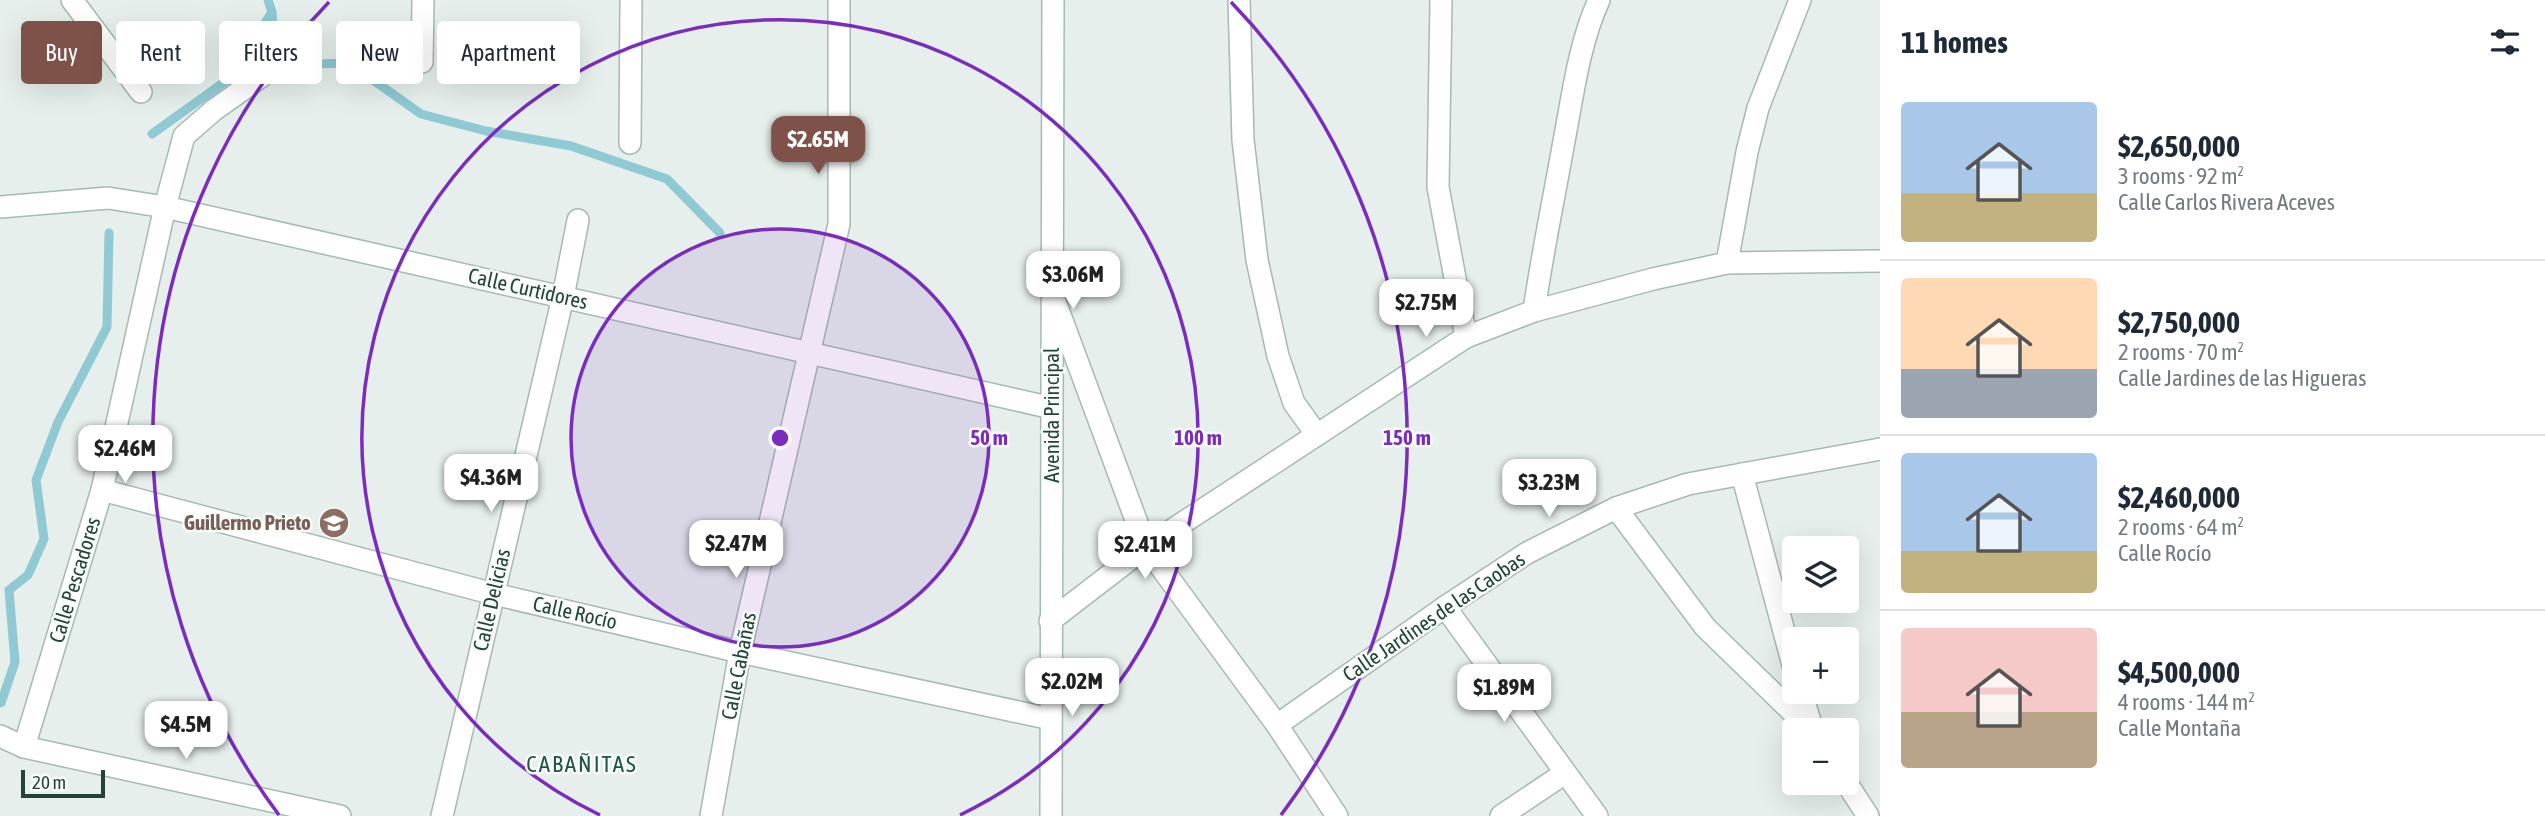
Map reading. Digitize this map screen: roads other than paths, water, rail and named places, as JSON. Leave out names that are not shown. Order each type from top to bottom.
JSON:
[{"type":"street","points":[[72,0],[141,92]]},
{"type":"street","points":[[423,0],[423,21]]},
{"type":"street","points":[[630,142],[631,0]]},
{"type":"street","name":"Calle Cabañas","points":[[710,816],[740,652],[839,224],[839,0]]},
{"type":"street","name":"Avenida Principal","points":[[1051,816],[1053,0]]},
{"type":"street","points":[[1240,0],[1243,140],[1257,260],[1278,356],[1286,380],[1294,403],[1317,435]]},
{"type":"street","points":[[1441,0],[1438,187],[1466,337]]},
{"type":"street","points":[[1534,311],[1548,221],[1587,26],[1599,0]]},
{"type":"street","points":[[1727,263],[1747,152],[1758,108],[1800,0]]},
{"type":"street","name":"Calle Pescadores","points":[[24,747],[102,491],[165,206],[184,136],[251,84]]},
{"type":"street","name":"Calle Curtidores","points":[[0,207],[108,198],[165,206],[1052,408]]},
{"type":"street","name":"Calle Delicias","points":[[442,816],[563,297],[578,220]]},
{"type":"street","points":[[1050,621],[1146,547],[1466,337],[1534,311],[1653,279],[1727,263],[1880,261]]},
{"type":"street","points":[[1052,294],[1146,547],[1278,725],[1337,816]]},
{"type":"street","name":"Calle Jardines de las Caobas","points":[[1278,725],[1445,607],[1527,553],[1616,508],[1688,484],[1880,449]]},
{"type":"street","points":[[1742,474],[1783,627]]},
{"type":"street","name":"Calle Rocío","points":[[102,491],[494,594],[740,652],[1051,719]]},
{"type":"street","points":[[1616,508],[1705,627],[1800,718]]},
{"type":"street","points":[[1445,607],[1597,816]]},
{"type":"street","points":[[0,736],[24,747],[340,816]]},
{"type":"street","points":[[1501,816],[1565,773]]},
{"type":"street","points":[[1854,795],[1868,816]]},
{"type":"waterway","points":[[152,134],[230,78],[272,12],[268,0]]},
{"type":"waterway","points":[[272,12],[274,52],[278,65],[349,63],[421,114],[486,131],[571,146],[667,179],[720,233]]},
{"type":"waterway","points":[[1,703],[15,662],[9,590],[28,575],[44,539],[36,480],[58,422],[107,327],[109,233]]},
{"type":"place","name":"Guillermo Prieto","points":[[334,523]]},
{"type":"district","name":"CABAÑITAS","points":[[582,764]]}]
